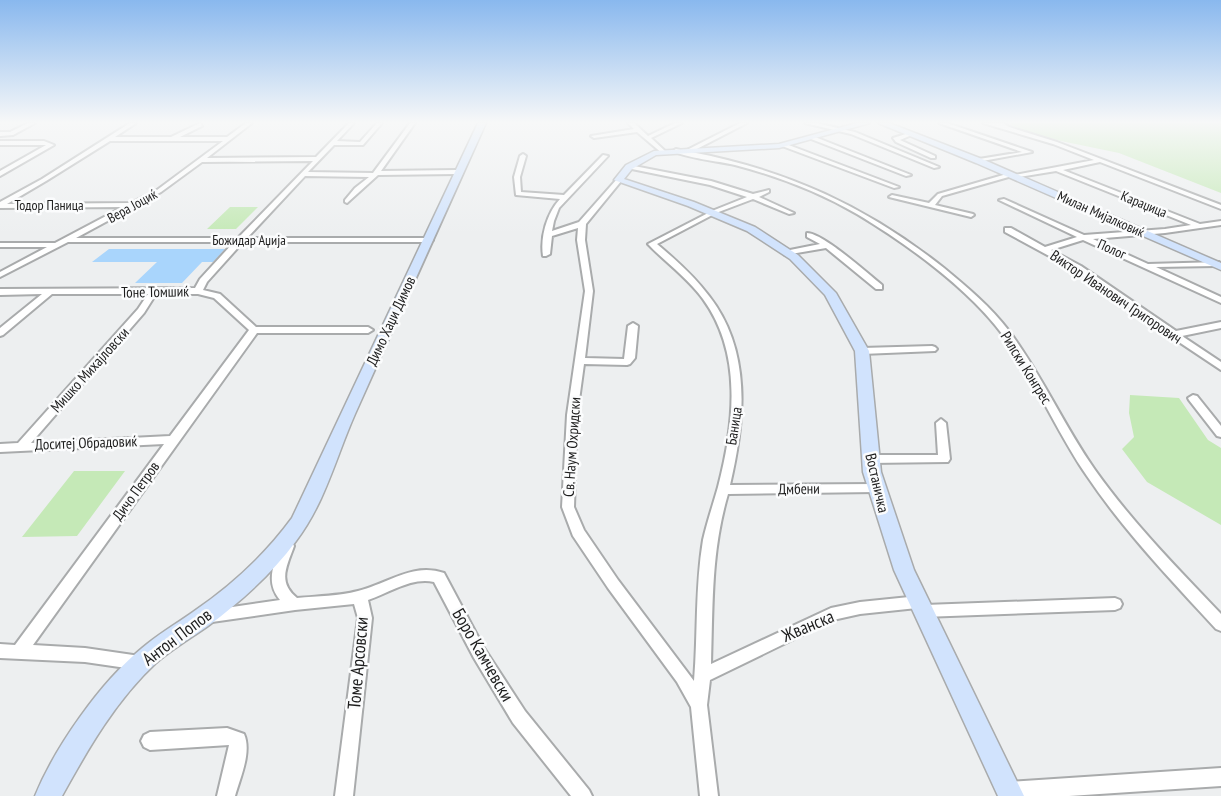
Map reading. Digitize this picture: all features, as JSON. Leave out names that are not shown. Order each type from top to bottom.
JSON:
[{"type":"street","points":[[0,174],[25,160]]},
{"type":"street","points":[[0,205],[76,160]]},
{"type":"street","name":"Вера Јоциќ","points":[[0,275],[163,189],[201,160]]},
{"type":"street","points":[[198,291],[203,281],[317,160]]},
{"type":"street","points":[[347,201],[357,189],[376,174],[386,160]]},
{"type":"street","name":"Димо Хаџи Димов","points":[[295,528],[465,160]]},
{"type":"street","points":[[522,160],[517,177],[518,194],[563,197]]},
{"type":"street","points":[[546,254],[552,214],[563,197],[601,160]]},
{"type":"street","points":[[549,235],[582,224],[629,167],[639,160]]},
{"type":"street","name":"Рилски Конгрес","points":[[725,160],[772,174],[856,210],[903,239],[959,285],[1006,333],[1092,475],[1134,528],[1221,624]]},
{"type":"street","points":[[824,160],[896,187]]},
{"type":"street","points":[[870,160],[908,175]]},
{"type":"street","points":[[919,160],[936,167]]},
{"type":"street","points":[[979,161],[984,160]]},
{"type":"street","name":"Милан Мијалковиќ","points":[[979,161],[1218,264]]},
{"type":"street","points":[[931,205],[937,196],[1013,176],[1099,161],[1221,207]]},
{"type":"street","points":[[0,163],[20,163]]},
{"type":"street","points":[[629,167],[711,183],[754,197],[791,213]]},
{"type":"street","name":"Караџица","points":[[1056,169],[1199,226]]},
{"type":"street","points":[[303,174],[457,172]]},
{"type":"street","name":"Востаничка","points":[[619,180],[714,213],[751,230],[788,253],[828,289],[862,351],[870,459],[876,488],[904,570],[1010,794]]},
{"type":"street","points":[[714,213],[767,190]]},
{"type":"street","points":[[892,197],[971,214]]},
{"type":"street","name":"Полог","points":[[1002,200],[1221,300]]},
{"type":"street","name":"Тодор Паница","points":[[0,205],[134,205]]},
{"type":"street","name":"Баница","points":[[699,705],[704,675],[705,600],[713,518],[723,490],[739,400],[732,344],[718,315],[693,282],[652,244],[714,213]]},
{"type":"street","points":[[1046,249],[1084,237],[1143,233],[1221,223]]},
{"type":"street","name":"Св. Наум Охридски","points":[[582,224],[581,240],[589,291],[572,415],[568,507],[578,532],[613,584],[683,677],[699,705],[709,796]]},
{"type":"street","name":"Виктор Иванович Григорович","points":[[1008,230],[1078,268],[1221,367]]},
{"type":"street","points":[[810,235],[827,244],[879,287]]},
{"type":"street","name":"Божидар Аџија","points":[[70,240],[429,240]]},
{"type":"street","points":[[788,253],[827,244]]},
{"type":"street","points":[[0,245],[59,245]]},
{"type":"street","points":[[1148,265],[1218,264]]},
{"type":"street","name":"Тоне Томшиќ","points":[[0,292],[198,291],[217,296],[254,330]]},
{"type":"street","points":[[0,333],[50,292]]},
{"type":"street","name":"Мишко Михајловски","points":[[23,445],[141,311],[153,292]]},
{"type":"street","points":[[1172,335],[1221,325]]},
{"type":"street","points":[[580,361],[627,362],[630,358],[633,326]]},
{"type":"street","points":[[254,330],[368,330]]},
{"type":"street","name":"Дичо Петров","points":[[19,652],[254,330]]},
{"type":"street","points":[[862,351],[932,349]]},
{"type":"street","points":[[1193,398],[1221,433]]},
{"type":"street","points":[[870,459],[944,459],[941,423]]},
{"type":"street","name":"Доситеј Обрадовиќ","points":[[0,447],[173,440]]},
{"type":"street","name":"Дмбени","points":[[723,490],[876,488]]},
{"type":"street","points":[[295,528],[277,584],[282,594],[295,604]]},
{"type":"street","name":"Антон Попов","points":[[48,796],[98,715],[141,663],[239,588],[295,528]]},
{"type":"street","name":"Боро Камчевски","points":[[360,597],[429,573],[439,577],[479,653],[519,717],[583,796]]},
{"type":"street","name":"Томе Арсовски","points":[[200,620],[223,613],[360,597],[365,618],[344,796]]},
{"type":"street","name":"Жванска","points":[[704,675],[831,614],[860,608],[1115,604]]},
{"type":"street","points":[[0,651],[85,655],[141,663]]},
{"type":"street","points":[[150,741],[227,736],[238,740],[238,751],[226,796]]},
{"type":"street","points":[[1010,794],[1221,777]]},
{"type":"green space","points":[[1137,160],[1221,160],[1221,193]]},
{"type":"green space","points":[[230,207],[258,207],[236,229],[207,229]]},
{"type":"green space","points":[[1130,395],[1179,398],[1208,440],[1221,448],[1221,525],[1147,482],[1122,449],[1134,437],[1129,413]]},
{"type":"green space","points":[[74,471],[125,471],[77,536],[22,537]]},
{"type":"building","points":[[109,249],[225,249],[213,262],[202,262],[182,283],[135,283],[157,262],[92,262]]}]
